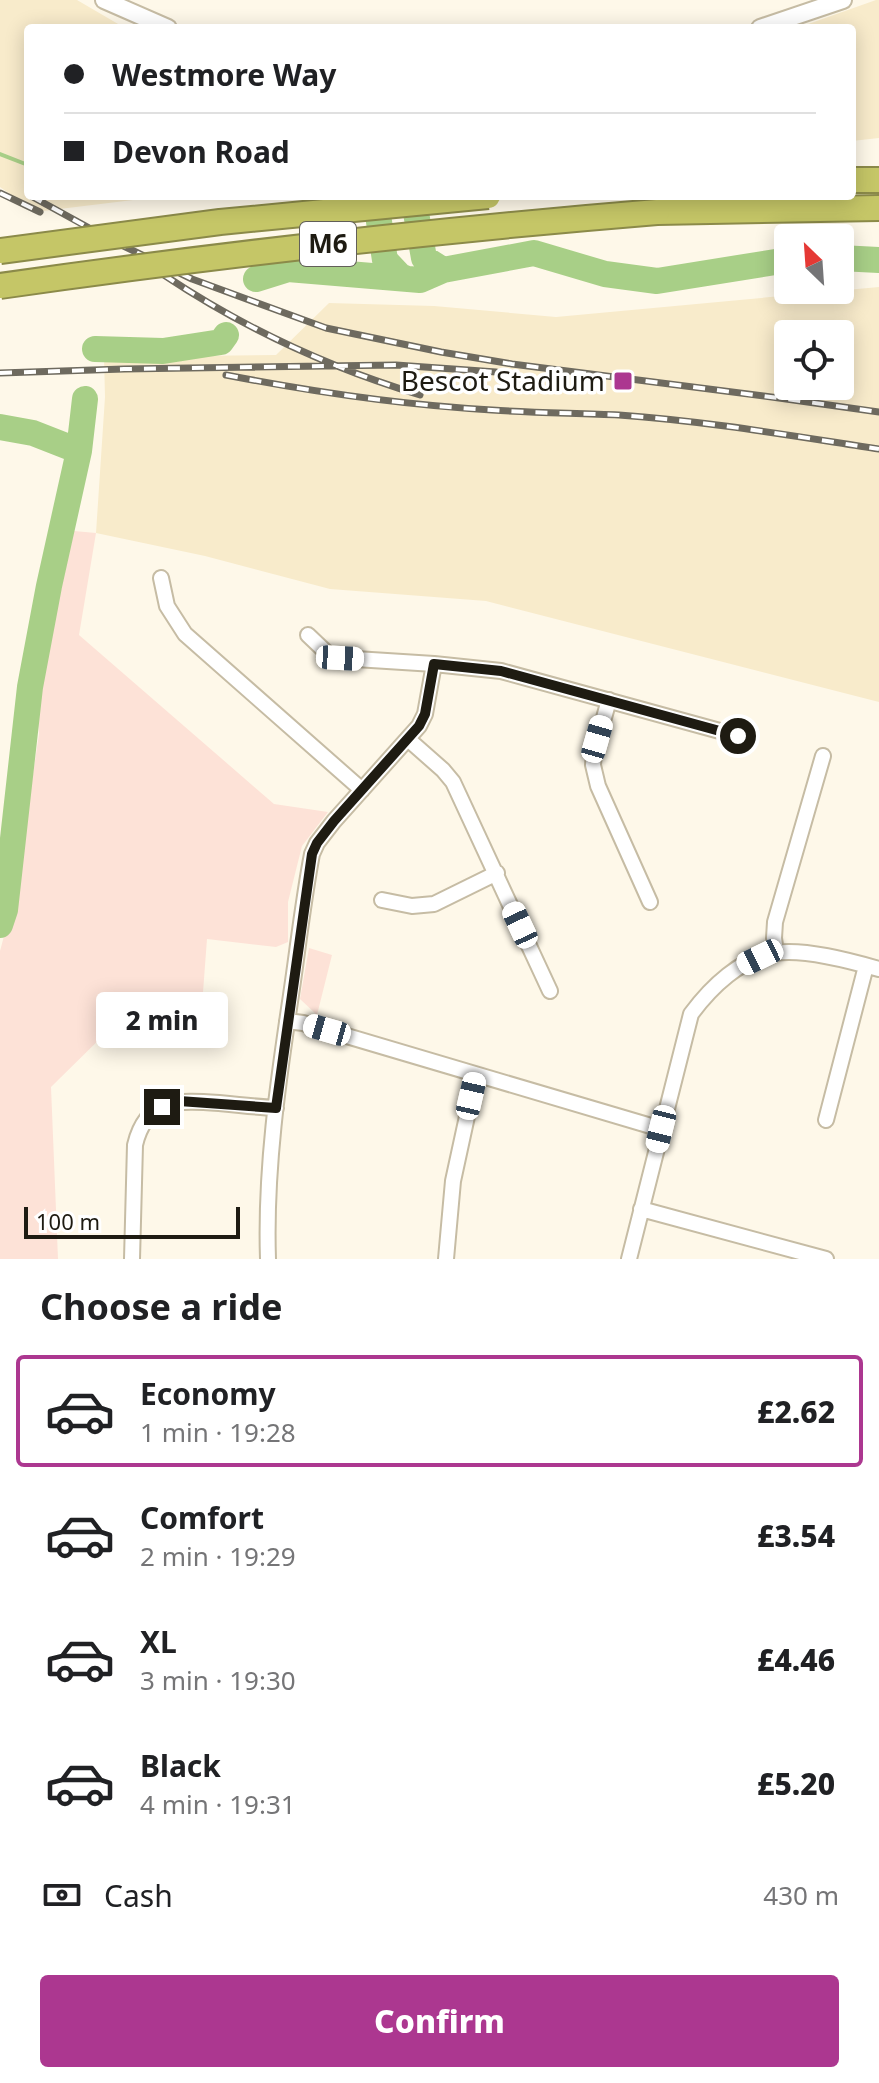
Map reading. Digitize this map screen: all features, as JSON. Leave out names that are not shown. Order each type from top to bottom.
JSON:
[{"type":"highway","points":[[856,180],[879,180]]},
{"type":"highway","name":"M6","points":[[0,251],[220,222],[447,200]]},
{"type":"highway","name":"M6","points":[[0,286],[224,255],[657,212],[879,208]]},
{"type":"street","points":[[104,0],[159,24]]},
{"type":"street","points":[[772,24],[843,0]]},
{"type":"street","points":[[161,578],[167,606],[185,634],[362,790]]},
{"type":"street","points":[[308,635],[328,654],[340,658],[501,671],[738,736]]},
{"type":"street","points":[[268,1259],[268,1210],[276,1108],[312,854],[323,834],[419,726],[425,714],[434,664]]},
{"type":"street","points":[[609,700],[594,753],[595,775],[650,902]]},
{"type":"street","points":[[409,740],[453,782],[550,991]]},
{"type":"street","points":[[776,952],[775,922],[823,756]]},
{"type":"street","points":[[382,900],[412,906],[434,904],[497,873]]},
{"type":"street","points":[[629,1259],[691,1014],[706,994],[744,965],[776,952],[803,952],[873,967],[826,1120]]},
{"type":"street","points":[[287,1021],[661,1129]]},
{"type":"street","points":[[446,1259],[453,1181],[476,1075]]},
{"type":"street","points":[[132,1259],[135,1145],[137,1134],[147,1118],[162,1107],[179,1101],[276,1108]]},
{"type":"street","points":[[641,1209],[787,1254],[826,1259]]},
{"type":"shaded area","points":[[0,0],[77,0],[118,24],[24,24],[24,200],[133,200],[35,212],[0,187]]},
{"type":"shaded area","points":[[879,0],[879,138],[856,141],[856,24],[808,24]]},
{"type":"shaded area","points":[[879,287],[879,702],[486,601],[330,589],[205,556],[96,533],[105,397],[104,357],[276,355],[329,303],[434,306],[556,317],[774,297],[774,304],[854,304],[854,289]]},
{"type":"shaded area","points":[[74,531],[96,533],[79,635],[274,804],[328,812],[302,846],[288,902],[288,942],[276,947],[207,939],[200,1032],[115,1024],[51,1087],[58,1259],[0,1259],[0,951],[15,895],[39,734],[37,698]]},
{"type":"shaded area","points":[[309,948],[332,955],[317,1015],[300,999]]},
{"type":"waterway","points":[[0,154],[24,163]]},
{"type":"waterway","points":[[376,200],[385,260],[407,279]]},
{"type":"waterway","points":[[414,200],[424,258],[443,270]]},
{"type":"waterway","points":[[256,279],[288,269],[420,280],[443,270],[534,253],[605,274],[657,281],[774,262]]},
{"type":"waterway","points":[[854,259],[879,260]]},
{"type":"waterway","points":[[95,349],[163,351],[221,342],[226,335]]},
{"type":"waterway","points":[[0,925],[5,910],[30,687],[79,451],[85,399]]},
{"type":"waterway","points":[[0,427],[33,433],[79,451]]},
{"type":"railway","points":[[0,193],[40,212]]},
{"type":"railway","points":[[38,200],[192,279],[326,328],[512,364],[879,412]]},
{"type":"railway","points":[[164,275],[256,329],[320,359],[420,395]]},
{"type":"railway","points":[[0,373],[396,365],[496,372]]},
{"type":"railway","points":[[226,375],[392,401],[459,408],[652,418],[879,449]]},
{"type":"place","name":"Bescot Stadium","points":[[623,381]]},
{"type":"route","points":[[162,1107],[179,1101],[276,1108],[312,854],[334,821],[419,726],[425,714],[434,664],[501,671],[738,736]]}]
